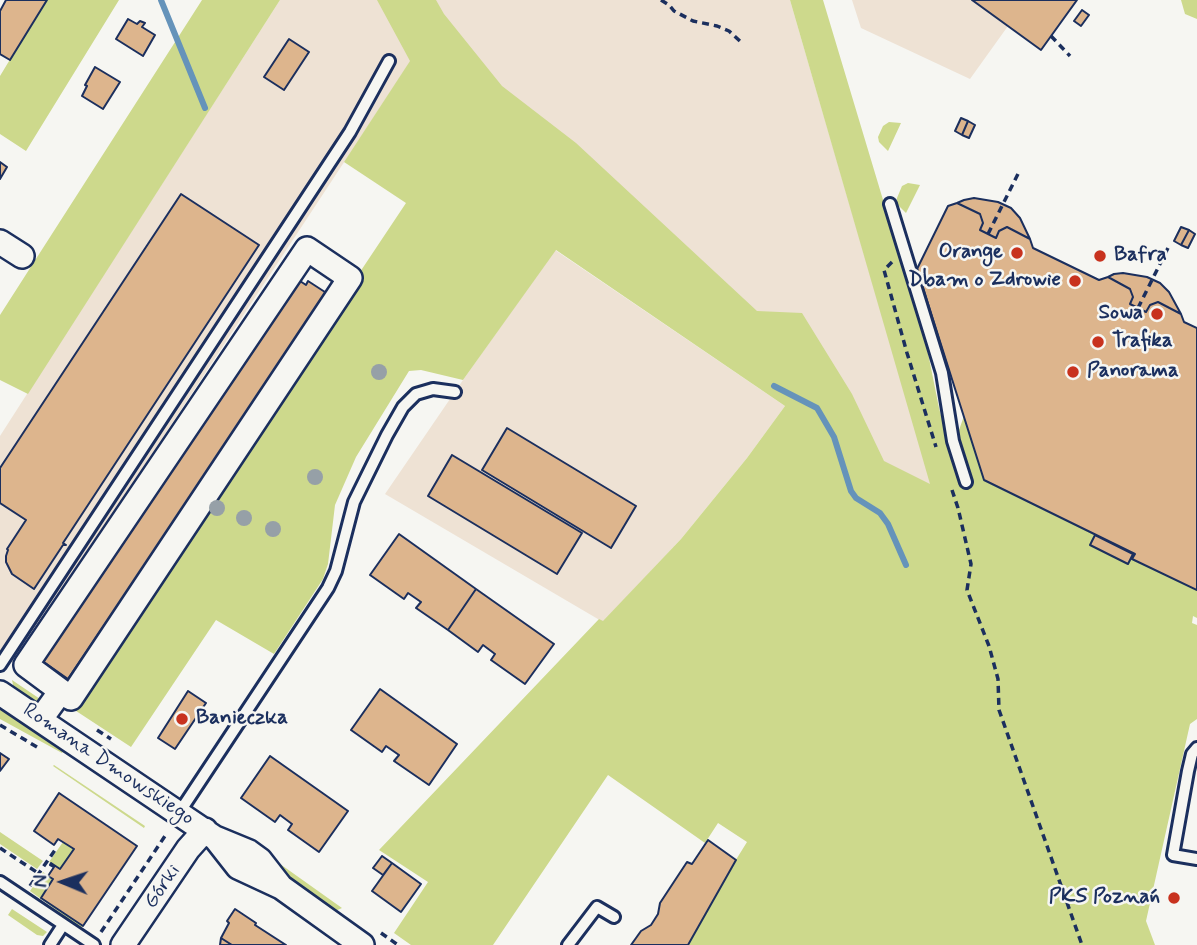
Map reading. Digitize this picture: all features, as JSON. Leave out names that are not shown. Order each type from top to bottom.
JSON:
[{"type":"street","points":[[0,242],[22,256]]},
{"type":"street","points":[[307,249],[350,278],[71,698],[61,691],[26,665],[307,249]]},
{"type":"street","points":[[40,720],[61,691]]},
{"type":"street","name":"Romana Dmowskiego","points":[[0,693],[210,834],[238,867],[281,887],[362,945]]},
{"type":"street","name":"Górki","points":[[123,945],[188,849],[210,834]]},
{"type":"lane","points":[[0,665],[350,132],[389,61]]},
{"type":"lane","points":[[890,204],[942,373],[953,441],[966,482]]},
{"type":"lane","points":[[179,813],[328,588],[336,571],[354,502],[403,407],[416,394],[425,391],[433,389],[455,392]]},
{"type":"lane","points":[[1197,748],[1192,754],[1188,771],[1173,855],[1197,859]]},
{"type":"lane","points":[[0,882],[93,945]]},
{"type":"lane","points":[[568,945],[597,906],[614,917]]},
{"type":"lane","points":[[50,945],[63,925]]},
{"type":"path","points":[[661,0],[693,21],[729,31],[742,43]]},
{"type":"path","points":[[1051,36],[1070,56]]},
{"type":"path","points":[[988,234],[1019,172]]},
{"type":"path","points":[[1138,308],[1169,246]]},
{"type":"path","points":[[904,247],[884,270],[937,448]]},
{"type":"path","points":[[950,484],[971,564],[967,590],[989,646],[998,679],[999,710],[1082,945]]},
{"type":"path","points":[[0,725],[38,747]]},
{"type":"path","points":[[93,945],[167,833],[188,849]]},
{"type":"path","points":[[0,848],[38,873],[55,850]]},
{"type":"shaded area","points":[[280,0],[790,0],[934,494],[844,450],[410,62],[15,665],[0,654],[0,436]]},
{"type":"shaded area","points":[[852,0],[972,0],[1008,26],[970,79],[861,28]]},
{"type":"shaded area","points":[[555,250],[785,406],[681,539],[603,622],[385,494]]},
{"type":"green space","points":[[46,0],[119,0],[26,151],[0,134],[0,76]]},
{"type":"green space","points":[[202,0],[280,0],[28,394],[0,380],[0,315]]},
{"type":"green space","points":[[377,0],[436,0],[444,14],[502,86],[576,143],[757,311],[802,313],[852,394],[884,461],[930,484],[790,0],[823,0],[926,343],[939,408],[962,487],[973,483],[959,439],[964,416],[985,481],[1095,535],[1090,545],[1128,564],[1135,554],[1133,559],[1197,590],[1197,618],[1193,616],[1192,623],[1197,625],[1197,719],[1190,724],[1146,921],[1155,945],[683,945],[747,842],[718,823],[705,843],[608,775],[493,945],[411,945],[394,933],[428,882],[379,850],[599,619],[603,621],[681,539],[785,406],[556,250],[463,380],[421,370],[409,371],[356,457],[335,505],[328,564],[323,579],[274,654],[216,620],[131,747],[70,707],[406,203],[344,162],[410,61]]},
{"type":"green space","points":[[1181,0],[1197,0],[1197,19],[1185,14]]},
{"type":"green space","points":[[889,122],[901,123],[888,151],[878,137],[883,126]]},
{"type":"green space","points":[[908,183],[920,185],[906,213],[897,204],[897,198],[902,186]]},
{"type":"green space","points":[[12,680],[43,701],[39,707],[14,689]]},
{"type":"green space","points":[[0,707],[64,750],[62,753],[0,719]]},
{"type":"green space","points":[[53,766],[145,826],[144,828]]},
{"type":"green space","points":[[0,832],[43,861],[37,869],[0,844]]},
{"type":"green space","points":[[63,842],[74,849],[60,869],[49,862]]},
{"type":"green space","points":[[259,849],[342,908],[333,912],[292,881],[258,852]]},
{"type":"green space","points":[[43,872],[53,879],[41,898],[83,926],[81,928],[30,891]]},
{"type":"green space","points":[[12,909],[47,932],[43,936],[37,935],[8,915]]},
{"type":"building","points":[[6,0],[47,0],[10,60],[0,54],[0,11]]},
{"type":"building","points":[[972,0],[1077,0],[1041,50]]},
{"type":"building","points":[[1082,10],[1089,15],[1081,26],[1074,21]]},
{"type":"building","points":[[128,19],[137,24],[140,21],[145,23],[142,27],[155,35],[143,56],[116,39]]},
{"type":"building","points":[[289,39],[309,52],[284,90],[264,77]]},
{"type":"building","points":[[95,67],[120,82],[103,109],[82,96]]},
{"type":"building","points":[[961,118],[968,121],[962,135],[955,131]]},
{"type":"building","points":[[968,121],[975,125],[969,138],[962,135]]},
{"type":"building","points":[[0,162],[7,167],[0,179]]},
{"type":"building","points":[[181,194],[259,245],[63,543],[66,545],[63,545],[34,589],[12,574],[6,562],[7,549],[26,520],[0,503],[0,468]]},
{"type":"building","points":[[974,198],[998,202],[1011,208],[1020,218],[1030,239],[1007,227],[999,231],[996,238],[980,230],[983,223],[980,214],[957,203]]},
{"type":"building","name":"Panorama","points":[[957,203],[980,214],[983,223],[980,230],[996,238],[999,231],[1007,227],[1030,239],[1033,248],[1099,280],[1108,277],[1130,289],[1133,297],[1130,304],[1146,312],[1150,305],[1158,302],[1181,314],[1184,322],[1197,328],[1197,590],[1132,559],[1135,554],[984,480],[917,269],[948,206]]},
{"type":"building","points":[[1181,227],[1189,230],[1181,245],[1174,241]]},
{"type":"building","points":[[1189,230],[1195,234],[1188,248],[1181,245]]},
{"type":"building","points":[[1123,273],[1147,277],[1160,283],[1169,292],[1181,314],[1158,302],[1150,305],[1146,312],[1130,304],[1133,297],[1130,289],[1108,277]]},
{"type":"building","points":[[294,277],[306,285],[308,281],[328,294],[68,679],[38,658]]},
{"type":"building","points":[[507,428],[636,506],[611,548],[482,470]]},
{"type":"building","points":[[452,455],[582,533],[557,574],[428,496]]},
{"type":"building","points":[[399,534],[476,589],[448,630],[416,608],[421,602],[408,593],[404,599],[370,575]]},
{"type":"building","points":[[1095,535],[1133,554],[1128,564],[1090,545]]},
{"type":"building","points":[[476,589],[554,644],[525,684],[491,660],[495,654],[483,645],[478,652],[448,630]]},
{"type":"building","points":[[380,689],[457,744],[429,785],[394,761],[399,755],[386,746],[382,752],[351,730]]},
{"type":"building","name":"Banieczka","points":[[188,691],[206,703],[175,749],[158,738]]},
{"type":"building","points":[[0,753],[9,759],[0,771]]},
{"type":"building","points":[[270,756],[348,811],[319,852],[288,830],[292,824],[280,815],[275,822],[241,798]]},
{"type":"building","points":[[59,793],[137,846],[83,926],[41,898],[53,879],[48,876],[54,867],[51,863],[60,869],[74,849],[58,839],[54,845],[34,831]]},
{"type":"building","points":[[708,840],[736,860],[688,945],[631,945],[641,931],[651,925],[658,914],[660,903],[687,862],[692,864]]},
{"type":"building","points":[[382,856],[392,863],[383,875],[373,868]]},
{"type":"building","points":[[392,863],[421,884],[401,912],[372,891]]},
{"type":"building","points":[[235,909],[286,945],[232,945],[221,938]]},
{"type":"building","points":[[221,938],[232,945],[220,945]]},
{"type":"waterway","points":[[161,0],[205,108]]},
{"type":"waterway","points":[[774,386],[817,408],[834,437],[851,491],[856,498],[880,513],[888,524],[906,565]]},
{"type":"place","name":"Orange","points":[[1017,253]]},
{"type":"place","name":"Bafra","points":[[1100,256]]},
{"type":"place","name":"Dbam o Zdrowie","points":[[1075,281]]},
{"type":"place","name":"Sowa","points":[[1157,314]]},
{"type":"place","name":"Trafika","points":[[1098,342]]},
{"type":"place","name":"Panorama","points":[[1073,372]]},
{"type":"place","name":"Banieczka","points":[[182,719]]},
{"type":"place","name":"PKS Poznań","points":[[1174,898]]}]
